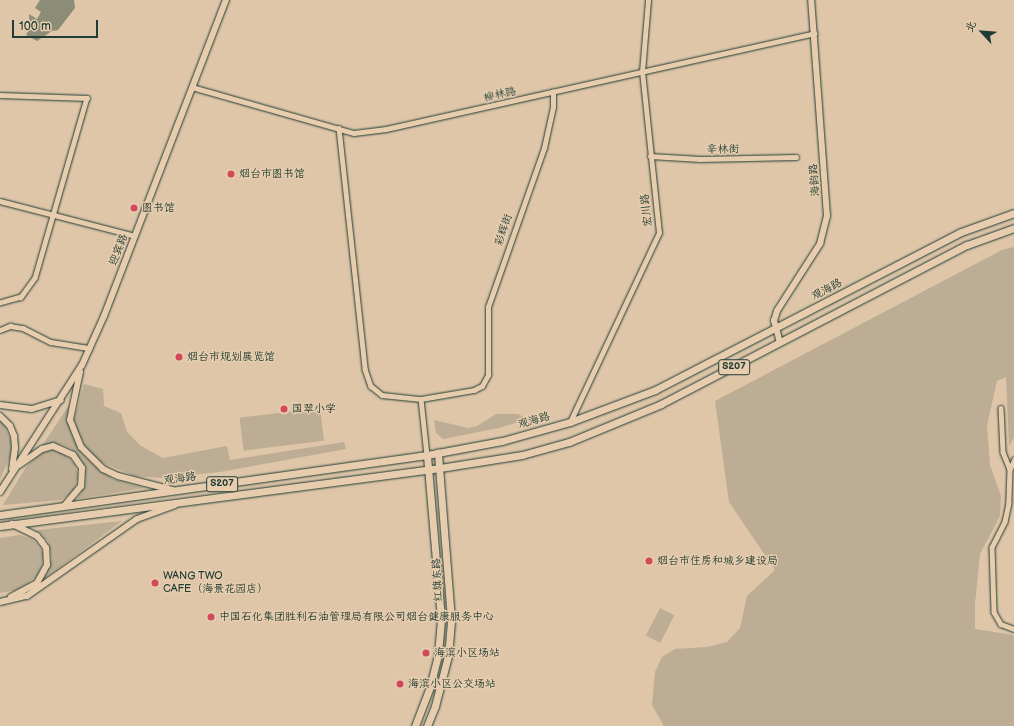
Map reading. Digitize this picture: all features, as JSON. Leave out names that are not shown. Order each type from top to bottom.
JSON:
[{"type":"main road","name":"迎宾路","points":[[0,492],[62,400],[90,348],[226,0]]},
{"type":"main road","name":"观海路","points":[[0,515],[427,455],[502,441],[570,422],[655,390],[961,232],[1014,213]]},
{"type":"main road","name":"S207","points":[[12,524],[429,470],[522,455],[569,442],[661,404],[967,244],[1014,228]]},
{"type":"main road","points":[[82,365],[70,410],[72,431],[81,447],[103,469],[118,476],[176,490]]},
{"type":"main road","points":[[0,405],[32,409],[62,400]]},
{"type":"main road","points":[[0,416],[10,426],[14,436],[14,461],[9,479]]},
{"type":"main road","points":[[16,467],[42,449],[53,446],[73,455],[82,468],[81,486],[64,506]]},
{"type":"main road","name":"红旗东路","points":[[427,726],[435,706],[448,656],[451,619],[438,453]]},
{"type":"main road","name":"红旗东路","points":[[415,726],[430,687],[438,654],[441,619],[427,455]]},
{"type":"main road","points":[[0,602],[27,596],[137,519],[182,503]]},
{"type":"main road","points":[[0,526],[12,524],[37,536],[46,548],[47,565],[42,578],[30,588],[0,599]]},
{"type":"street","name":"宏川路","points":[[570,422],[659,233],[642,72],[648,0]]},
{"type":"street","name":"海韵路","points":[[780,343],[774,321],[777,311],[814,255],[824,234],[827,216],[811,0]]},
{"type":"street","name":"柳林路","points":[[192,87],[354,133],[386,129],[814,33]]},
{"type":"street","name":"彩辉街","points":[[421,399],[474,390],[482,386],[488,376],[488,308],[544,148],[553,107],[553,92]]},
{"type":"street","points":[[0,95],[87,98],[35,278],[21,297],[0,303]]},
{"type":"street","points":[[339,128],[365,368],[371,386],[382,395],[421,399],[427,455]]},
{"type":"street","name":"辛林街","points":[[650,156],[700,159],[796,157]]},
{"type":"street","points":[[0,201],[135,236]]},
{"type":"street","points":[[0,330],[10,326],[23,328],[51,342],[90,348]]},
{"type":"street","points":[[1001,408],[1003,452],[1010,469]]},
{"type":"street","points":[[1014,460],[1010,469],[1009,503],[1005,522],[992,547],[994,612],[1002,624],[1014,630]]},
{"type":"shaded area","points":[[40,0],[74,0],[75,8],[58,30],[52,31],[37,41],[26,35],[30,28],[29,14],[37,19],[41,12],[35,8]]},
{"type":"shaded area","points":[[1014,247],[1014,437],[1009,446],[1006,377],[997,381],[987,426],[990,465],[1001,496],[1000,516],[980,554],[975,604],[975,629],[1013,635],[1014,726],[664,726],[652,705],[655,672],[662,657],[675,649],[707,647],[727,642],[740,628],[747,596],[775,570],[729,502],[715,401],[1002,250]]},
{"type":"shaded area","points":[[84,384],[103,389],[104,406],[121,413],[127,432],[141,446],[163,458],[227,446],[230,460],[344,442],[346,449],[220,472],[161,478],[135,476],[100,462],[88,451],[78,432],[74,420]]},
{"type":"shaded area","points":[[69,405],[70,429],[82,454],[113,479],[145,488],[77,499],[85,485],[86,477],[82,461],[72,449],[60,444],[42,446]]},
{"type":"shaded area","points":[[320,408],[324,441],[244,451],[240,418]]},
{"type":"shaded area","points":[[496,414],[518,414],[528,419],[499,428],[443,439],[436,433],[434,420],[468,428],[477,426]]},
{"type":"shaded area","points":[[0,420],[4,424],[11,441],[11,455],[0,479]]},
{"type":"shaded area","points":[[50,450],[63,453],[75,464],[78,476],[74,492],[61,500],[3,505],[26,467],[42,452]]},
{"type":"shaded area","points":[[122,521],[44,579],[52,558],[48,541],[37,530]]},
{"type":"shaded area","points":[[20,535],[32,539],[39,546],[43,554],[42,566],[37,576],[27,584],[16,590],[0,593],[0,538]]},
{"type":"shaded area","points":[[660,608],[674,615],[660,643],[646,636]]},
{"type":"place","name":"烟台市图书馆","points":[[231,174]]},
{"type":"place","name":"图书馆","points":[[134,208]]},
{"type":"place","name":"烟台市规划展览馆","points":[[179,357]]},
{"type":"place","name":"国翠小学","points":[[284,409]]},
{"type":"place","name":"烟台市住房和城乡建设局","points":[[649,561]]},
{"type":"place","name":"WANG TWO CAFE（海景花园店）","points":[[155,583]]},
{"type":"place","name":"中国石化集团胜利石油管理局有限公司烟台健康服务中心","points":[[211,617]]},
{"type":"place","name":"海滨小区场站","points":[[426,653]]},
{"type":"place","name":"海滨小区公交场站","points":[[400,684]]}]
